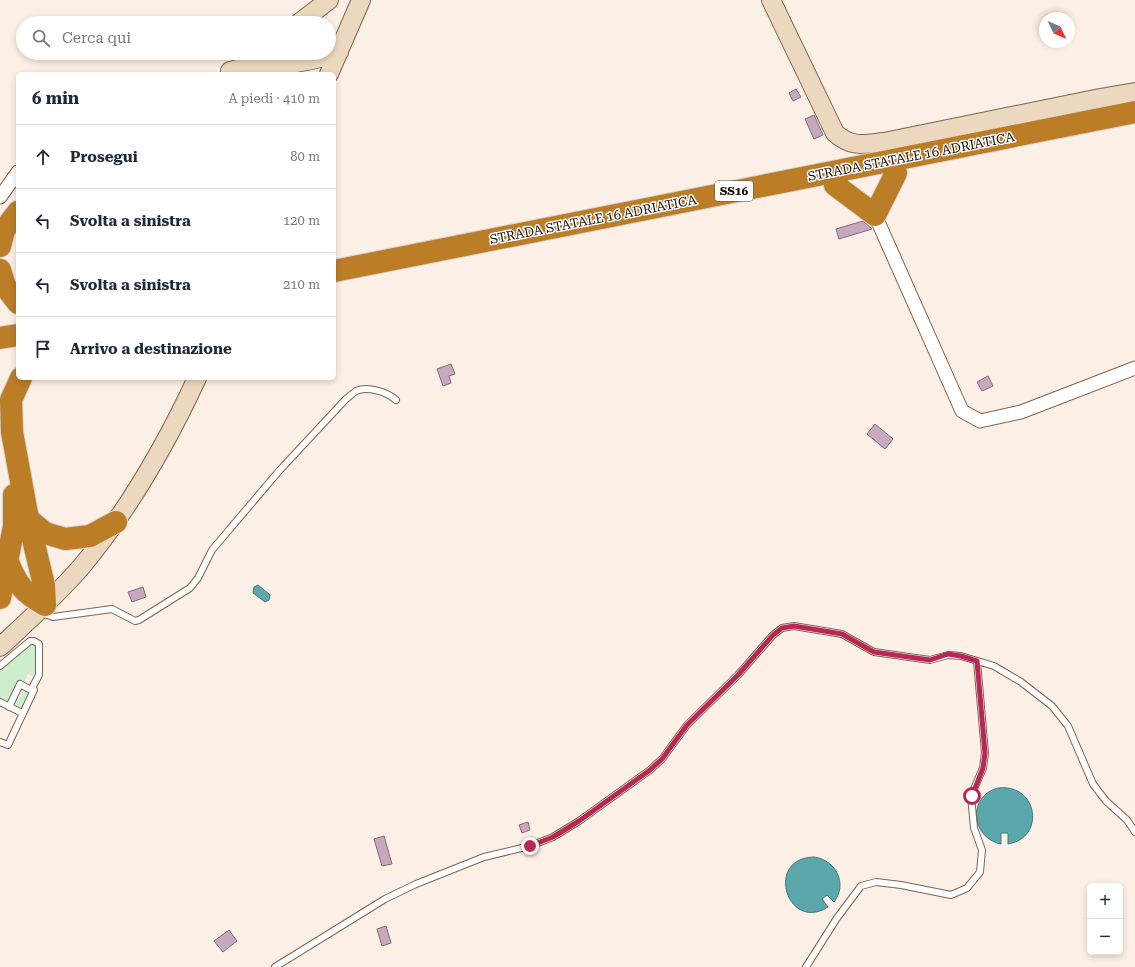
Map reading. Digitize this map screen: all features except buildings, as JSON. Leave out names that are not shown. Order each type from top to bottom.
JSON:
[{"type":"highway","name":"STRADA STATALE 16 ADRIATICA","points":[[336,271],[1135,112]]},
{"type":"highway","name":"STRADA STATALE 16 ADRIATICA","points":[[336,286],[1044,143],[1135,127]]},
{"type":"highway","points":[[835,185],[875,215],[896,173]]},
{"type":"highway","points":[[0,246],[4,230],[16,215]]},
{"type":"highway","points":[[0,270],[5,286],[16,300]]},
{"type":"highway","points":[[0,338],[16,334]]},
{"type":"highway","points":[[0,352],[16,349]]},
{"type":"highway","points":[[21,380],[11,400],[12,432],[28,519],[44,584],[41,609]]},
{"type":"highway","points":[[0,426],[15,498],[14,526],[0,598]]},
{"type":"highway","points":[[28,519],[45,533],[65,539],[90,536],[116,522]]},
{"type":"highway","points":[[8,562],[15,579],[41,609]]},
{"type":"main road","points":[[307,16],[329,0]]},
{"type":"main road","points":[[336,44],[361,0]]},
{"type":"main road","points":[[771,0],[835,133],[845,141],[857,145],[884,142],[1135,92]]},
{"type":"main road","points":[[228,72],[264,64],[280,65],[309,60]]},
{"type":"main road","points":[[330,72],[332,60]]},
{"type":"main road","points":[[0,647],[41,609],[81,567],[116,522],[150,469],[181,414],[196,380]]},
{"type":"street","points":[[0,197],[16,175]]},
{"type":"street","points":[[875,215],[962,411],[980,421],[1021,412],[1135,368]]},
{"type":"lane","points":[[41,609],[53,616],[112,609],[135,621],[139,620],[190,588],[198,578],[212,550],[279,471],[346,399],[357,391],[372,389],[390,395],[396,400]]},
{"type":"lane","points":[[276,967],[385,899],[416,884],[484,857],[530,846],[553,837],[579,821],[650,770],[662,759],[687,725],[738,675],[773,635],[782,628],[794,626],[842,634],[874,652],[930,660],[948,654],[961,656],[994,666],[1022,682],[1052,706],[1068,726],[1093,784],[1106,801],[1127,820],[1135,832]]},
{"type":"lane","points":[[0,666],[30,642],[38,642],[40,648],[39,675],[31,690]]},
{"type":"lane","points":[[806,967],[836,918],[861,886],[876,882],[901,885],[951,895],[967,888],[980,872],[982,850],[974,828],[972,796],[983,768],[985,753],[977,661]]},
{"type":"lane","points":[[0,742],[8,745],[34,690],[20,684],[9,707]]},
{"type":"lane","points":[[0,702],[22,713]]},
{"type":"green space","points":[[30,644],[34,644],[37,647],[36,677],[28,674],[24,683],[19,681],[8,703],[0,698],[0,668]]},
{"type":"green space","points":[[24,689],[31,692],[23,710],[12,704],[15,698],[19,700]]},
{"type":"water","points":[[258,585],[270,595],[269,600],[265,602],[253,593],[254,587]]},
{"type":"water","points":[[998,788],[1011,789],[1022,794],[1029,802],[1032,812],[1032,822],[1028,832],[1020,840],[1008,844],[1008,833],[1001,833],[1001,844],[991,840],[984,834],[979,826],[977,817],[977,808],[981,799],[988,792]]},
{"type":"water","points":[[814,857],[822,859],[834,868],[838,874],[840,888],[834,902],[827,895],[822,899],[828,907],[814,912],[801,910],[792,903],[787,892],[786,880],[789,869],[799,861]]},
{"type":"route","points":[[530,846],[553,837],[579,821],[650,770],[662,759],[687,725],[738,675],[773,635],[782,628],[794,626],[842,634],[874,652],[930,660],[948,654],[977,661],[985,753],[983,768],[972,796]]}]
